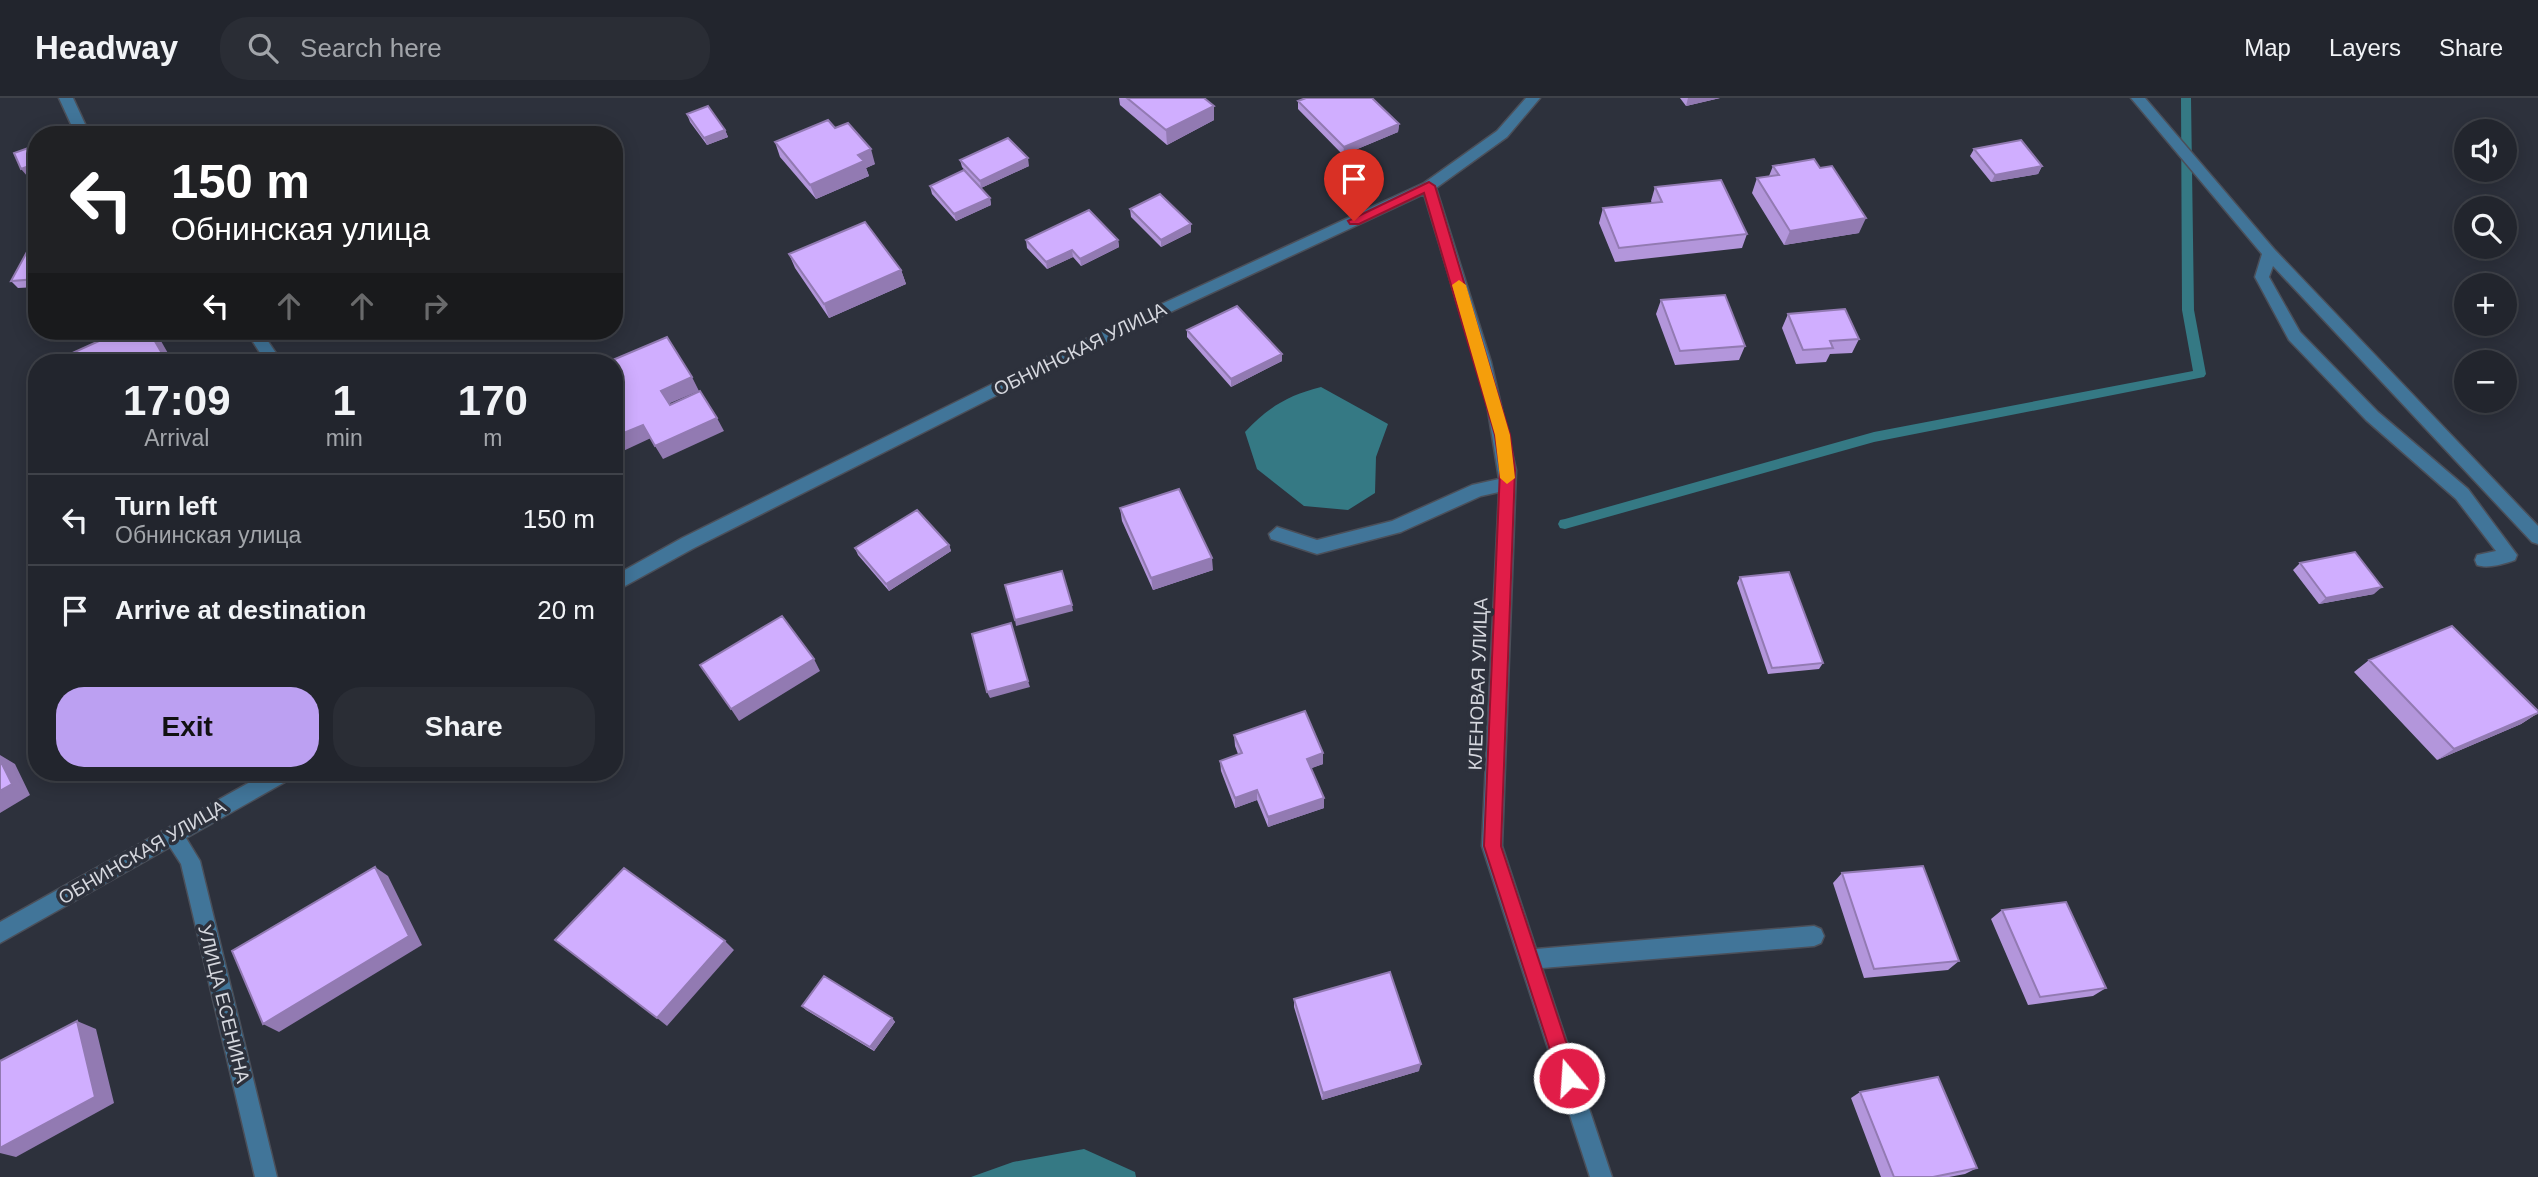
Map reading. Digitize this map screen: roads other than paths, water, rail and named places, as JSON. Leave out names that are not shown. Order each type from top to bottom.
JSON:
[{"type":"street","points":[[66,98],[79,126]]},
{"type":"street","name":"ОБНИНСКАЯ УЛИЦА","points":[[623,580],[688,543],[1056,359],[1429,186],[1502,134],[1533,98]]},
{"type":"street","points":[[2138,98],[2269,253],[2538,537]]},
{"type":"street","name":"КЛЕНОВАЯ УЛИЦА","points":[[1429,186],[1503,435],[1507,484],[1492,846],[1601,1177]]},
{"type":"street","points":[[2269,253],[2262,277],[2294,336],[2372,416],[2462,494],[2509,555],[2483,561]]},
{"type":"street","points":[[1276,534],[1317,547],[1395,527],[1478,490],[1507,484]]},
{"type":"street","name":"ОБНИНСКАЯ УЛИЦА","points":[[0,933],[269,781]]},
{"type":"street","name":"УЛИЦА ЕСЕНИНА","points":[[173,835],[190,861],[266,1177]]},
{"type":"street","points":[[1530,959],[1814,936]]},
{"type":"water","points":[[1321,387],[1388,424],[1376,457],[1375,493],[1348,510],[1304,506],[1257,469],[1245,432],[1280,403]]},
{"type":"water","points":[[1084,1149],[1135,1172],[1136,1177],[971,1177],[1013,1162]]},
{"type":"waterway","points":[[1565,524],[1874,437],[2200,374],[2188,310],[2186,98]]}]
